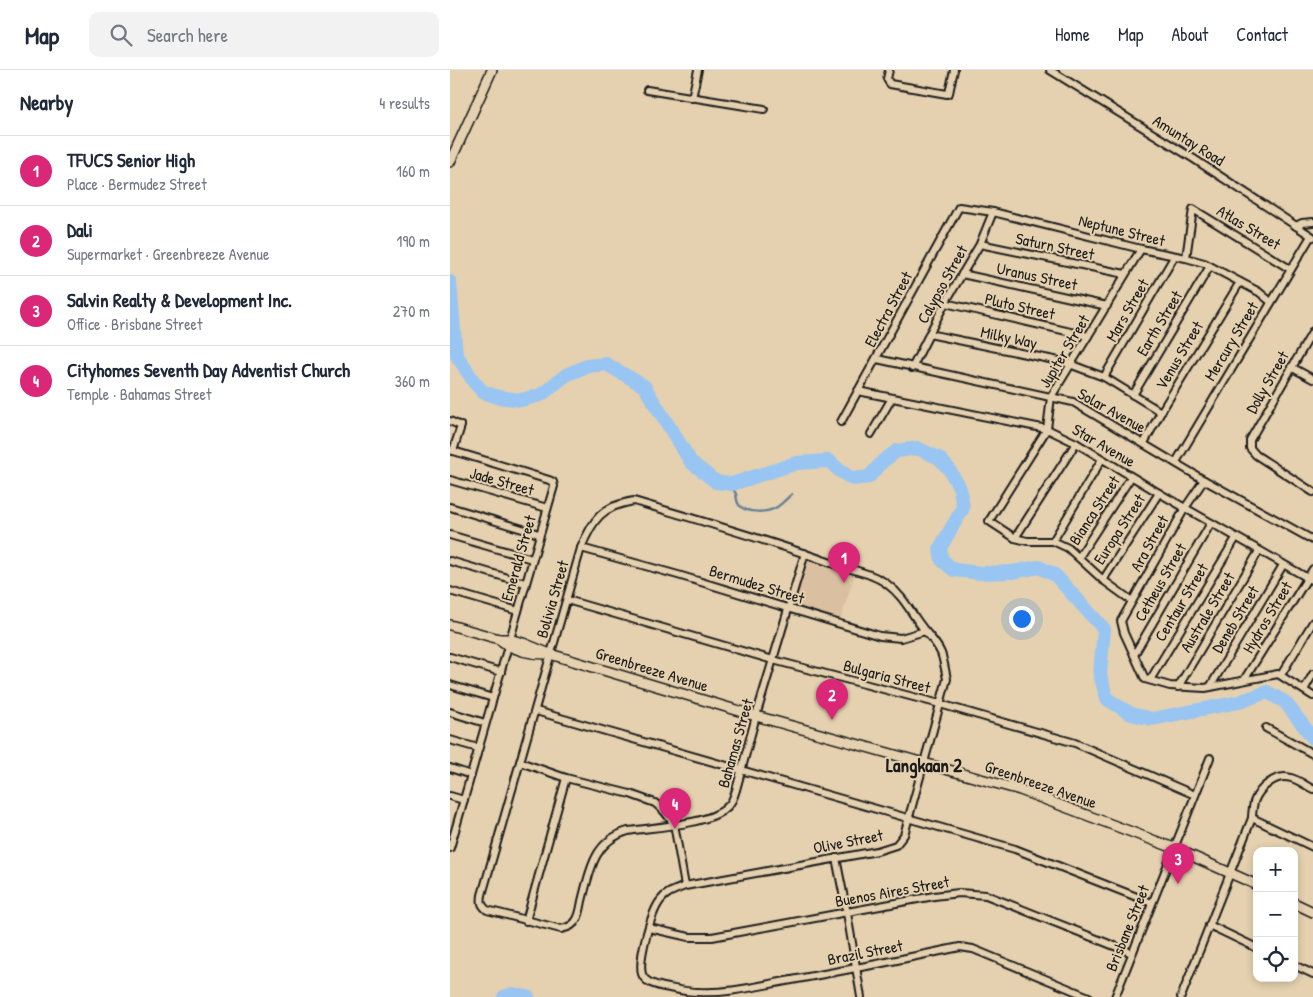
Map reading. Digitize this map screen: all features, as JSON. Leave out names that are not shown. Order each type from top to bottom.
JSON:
[{"type":"street","points":[[450,162],[492,70]]},
{"type":"street","points":[[692,98],[698,70]]},
{"type":"street","points":[[889,70],[887,79],[890,84],[947,94],[949,93],[954,70]]},
{"type":"street","name":"Amuntay Road","points":[[1050,70],[1194,159],[1312,236]]},
{"type":"street","points":[[646,90],[764,109]]},
{"type":"street","name":"Neptune Street","points":[[959,207],[993,212],[1174,257],[1186,258],[1210,266],[1259,292],[1271,302]]},
{"type":"street","name":"Electra Street","points":[[842,422],[959,207]]},
{"type":"street","name":"Atlas Street","points":[[1186,258],[1193,209],[1290,268]]},
{"type":"street","name":"Calypso Street","points":[[912,368],[945,303],[980,244],[993,212]]},
{"type":"street","points":[[1296,226],[1302,223],[1313,222]]},
{"type":"street","name":"Mercury Street","points":[[1176,462],[1290,268],[1312,236]]},
{"type":"street","name":"Saturn Street","points":[[980,244],[1125,274]]},
{"type":"street","name":"Jupiter Street","points":[[1015,538],[989,522],[1047,429],[1051,397],[1141,249]]},
{"type":"street","name":"Mars Street","points":[[1104,377],[1174,257]]},
{"type":"street","name":"Earth Street","points":[[1133,394],[1210,266]]},
{"type":"street","name":"Uranus Street","points":[[962,274],[1107,306]]},
{"type":"street","name":"Venus Street","points":[[1144,443],[1240,282]]},
{"type":"street","name":"Pluto Street","points":[[945,303],[1088,336]]},
{"type":"street","name":"Dolly Street","points":[[1313,331],[1250,440],[1250,448],[1256,455],[1313,492]]},
{"type":"street","name":"Milky Way","points":[[929,334],[1071,365],[1104,377],[1161,412]]},
{"type":"street","name":"Solar Avenue","points":[[877,359],[1073,402],[1204,480],[1313,540]]},
{"type":"street","points":[[1291,367],[1313,379]]},
{"type":"street","name":"Star Avenue","points":[[858,391],[1047,429],[1076,443],[1310,580]]},
{"type":"street","points":[[871,434],[892,398]]},
{"type":"street","points":[[450,421],[459,424],[461,428],[452,451]]},
{"type":"street","points":[[1076,443],[1015,538],[1027,541],[1052,541],[1068,548],[1103,580],[1132,601]]},
{"type":"street","name":"Emerald Street","points":[[450,848],[453,824],[464,800],[500,672],[506,642],[518,610],[554,486],[552,482],[452,451]]},
{"type":"street","points":[[1052,541],[1102,459]]},
{"type":"street","name":"Bianca Street","points":[[1079,557],[1132,477]]},
{"type":"street","name":"Jade Street","points":[[450,480],[547,508]]},
{"type":"street","name":"Ara Street","points":[[1134,654],[1124,633],[1121,621],[1185,508],[1204,480]]},
{"type":"street","name":"Europa Street","points":[[1103,580],[1159,493]]},
{"type":"street","name":"Bolivia Street","points":[[481,903],[581,548],[594,521],[611,508],[620,503],[634,501],[858,570],[889,585],[908,605],[925,631]]},
{"type":"street","points":[[450,507],[539,534]]},
{"type":"street","name":"Cetheus Street","points":[[1134,654],[1211,523]]},
{"type":"street","points":[[450,535],[532,559]]},
{"type":"street","name":"Centaur Street","points":[[1150,680],[1236,538]]},
{"type":"street","name":"Bermudez Street","points":[[581,548],[889,638],[912,636],[925,631]]},
{"type":"street","name":"Australe Street","points":[[1178,687],[1259,551]]},
{"type":"street","name":"Bahamas Street","points":[[481,903],[487,910],[561,929],[567,928],[577,920],[590,869],[603,845],[610,839],[623,832],[703,820],[728,807],[733,800],[805,553]]},
{"type":"street","points":[[450,561],[525,583]]},
{"type":"street","name":"Deneb Street","points":[[1210,687],[1283,565]]},
{"type":"street","name":"Hydros Street","points":[[1244,680],[1310,580],[1313,569]]},
{"type":"street","points":[[450,591],[518,610]]},
{"type":"street","name":"Bulgaria Street","points":[[567,600],[773,660],[940,704],[1076,743],[1195,795]]},
{"type":"street","points":[[1281,675],[1313,622]]},
{"type":"street","name":"Greenbreeze Avenue","points":[[450,625],[506,642],[532,654],[550,654],[756,716],[1020,790],[1174,848],[1253,883]]},
{"type":"street","name":"Olive Street","points":[[642,974],[642,960],[649,928],[659,902],[666,894],[685,886],[877,851],[896,845],[904,835],[947,679],[944,662],[933,638],[925,631]]},
{"type":"street","points":[[1134,654],[1145,679],[1178,687],[1205,688],[1281,675],[1313,696]]},
{"type":"street","points":[[450,657],[500,672]]},
{"type":"street","points":[[1304,690],[1313,674]]},
{"type":"street","points":[[450,685],[492,698]]},
{"type":"street","points":[[536,711],[1015,849],[1152,903]]},
{"type":"street","points":[[450,712],[485,723]]},
{"type":"street","points":[[1266,728],[1313,754]]},
{"type":"street","points":[[450,740],[478,748]]},
{"type":"street","name":"Brisbane Street","points":[[1115,997],[1210,758]]},
{"type":"street","points":[[520,762],[566,778],[630,794],[655,803],[674,824],[685,886]]},
{"type":"street","points":[[450,768],[471,775]]},
{"type":"street","points":[[526,921],[566,778]]},
{"type":"street","points":[[1181,997],[1252,818],[1257,796],[1266,784],[1277,779],[1290,778],[1313,789]]},
{"type":"street","points":[[450,796],[464,800]]},
{"type":"street","points":[[1252,818],[1313,848]]},
{"type":"street","points":[[836,858],[861,997]]},
{"type":"street","name":"Buenos Aires Street","points":[[649,928],[689,936],[712,937],[934,896],[959,894],[986,895],[1132,953]]},
{"type":"street","points":[[1298,905],[1313,912]]},
{"type":"street","points":[[1209,925],[1253,946]]},
{"type":"street","name":"Brazil Street","points":[[642,974],[650,983],[661,986],[698,992],[716,992],[855,969],[960,947],[973,949],[1089,997]]},
{"type":"street","points":[[1298,968],[1313,974]]},
{"type":"shaded area","points":[[806,558],[855,574],[840,621],[791,605]]},
{"type":"waterway","points":[[450,282],[456,354],[474,382],[483,392],[498,397],[521,400],[541,395],[566,375],[587,366],[606,364],[644,386],[691,462],[716,482],[732,484],[797,463],[829,461],[853,479],[869,477],[883,461],[897,451],[917,448],[939,458],[949,469],[960,489],[963,508],[940,548],[942,560],[954,570],[981,573],[1012,572],[1039,567],[1055,575],[1104,629],[1100,675],[1107,699],[1131,714],[1152,719],[1239,702],[1267,692],[1285,702],[1313,738]]},
{"type":"waterway","points":[[725,483],[735,492],[739,505],[752,511],[773,509],[792,494]]},
{"type":"waterway","points":[[504,997],[513,994],[528,997]]},
{"type":"place","name":"TFUCS Senior High","points":[[844,583]]},
{"type":"place","name":"Dali","points":[[832,720]]},
{"type":"place","name":"Cityhomes Seventh Day Adventist Church","points":[[675,829]]},
{"type":"place","name":"Salvin Realty & Development Inc.","points":[[1178,884]]},
{"type":"district","name":"Langkaan 2","points":[[924,765]]}]
